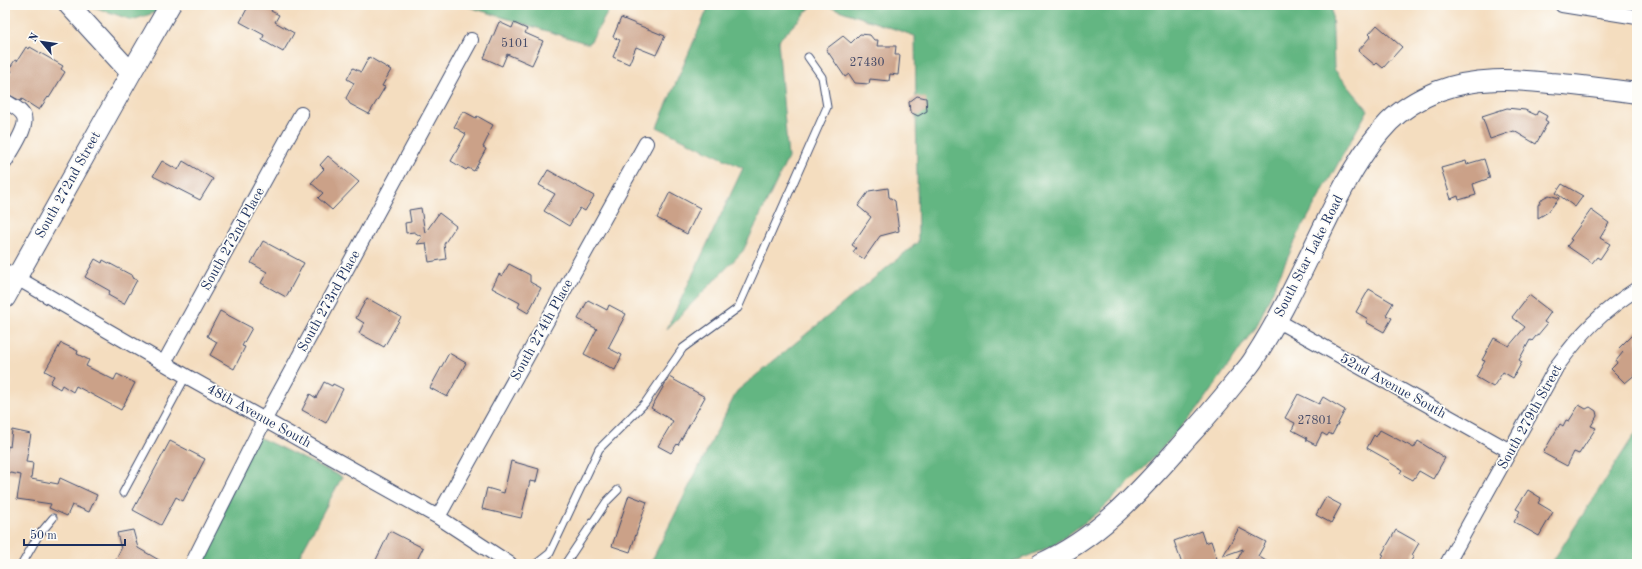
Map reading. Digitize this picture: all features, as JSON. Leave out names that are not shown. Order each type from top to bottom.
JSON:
[{"type":"street","points":[[69,5],[131,73]]},
{"type":"street","name":"South 272nd Street","points":[[5,298],[11,274],[170,5]]},
{"type":"street","points":[[1562,5],[1637,17]]},
{"type":"street","name":"South 273rd Place","points":[[192,564],[265,418],[471,40]]},
{"type":"street","name":"South Star Lake Road","points":[[1040,564],[1061,555],[1100,528],[1134,497],[1213,410],[1250,365],[1276,320],[1347,180],[1375,138],[1390,121],[1411,104],[1448,87],[1472,81],[1486,80],[1525,81],[1637,93]]},
{"type":"street","points":[[5,101],[22,113],[25,122],[16,143],[5,162]]},
{"type":"street","name":"South 272nd Place","points":[[164,363],[301,114]]},
{"type":"street","name":"South 274th Place","points":[[438,517],[646,143]]},
{"type":"street","name":"48th Avenue South","points":[[11,274],[186,376],[265,418],[438,517],[510,564]]},
{"type":"street","name":"South 279th Street","points":[[1447,564],[1557,366],[1576,340],[1600,315],[1637,289]]},
{"type":"street","name":"52nd Avenue South","points":[[1276,320],[1510,452]]},
{"type":"lane","points":[[536,564],[550,553],[599,449],[645,403],[683,348],[738,308],[827,107],[822,77],[808,57]]},
{"type":"lane","points":[[123,492],[186,376]]},
{"type":"lane","points":[[566,564],[607,501],[618,490]]},
{"type":"lane","points":[[22,564],[38,536],[53,518]]},
{"type":"green space","points":[[88,5],[179,5],[132,20]]},
{"type":"green space","points":[[463,5],[612,5],[589,44]]},
{"type":"green space","points":[[702,5],[813,5],[778,41],[788,158],[743,251],[667,329],[743,168],[657,127],[708,8]]},
{"type":"green space","points":[[824,5],[1332,5],[1334,69],[1368,110],[1298,235],[1258,323],[1200,406],[1149,463],[1099,512],[1054,545],[1009,564],[650,564],[737,391],[918,242],[915,36]]},
{"type":"green space","points":[[1637,431],[1637,564],[1551,564],[1629,443]]},
{"type":"green space","points":[[256,436],[342,477],[295,564],[192,564]]},
{"type":"building","points":[[249,5],[274,5],[271,11],[279,15],[275,22],[294,33],[283,52],[262,40],[264,35],[240,22]]},
{"type":"building","points":[[621,18],[665,36],[656,55],[636,47],[629,64],[613,57],[620,40],[613,37]]},
{"type":"building","points":[[499,22],[512,28],[514,23],[527,29],[525,33],[543,41],[532,65],[507,54],[502,66],[484,58]]},
{"type":"building","points":[[1377,25],[1402,47],[1383,68],[1377,63],[1375,65],[1358,51],[1371,36],[1369,34]]},
{"type":"building","points":[[860,34],[870,35],[874,40],[878,40],[877,46],[896,46],[895,55],[900,55],[898,75],[890,74],[889,81],[870,79],[869,84],[855,83],[849,74],[845,77],[826,49],[843,36],[851,43]]},
{"type":"building","points":[[26,47],[29,49],[30,47],[63,66],[61,69],[65,72],[49,98],[48,97],[39,110],[22,99],[21,101],[5,93],[5,81],[12,71],[9,69],[15,60],[17,61]]},
{"type":"building","points":[[369,57],[391,70],[382,86],[385,87],[369,114],[350,104],[346,98],[354,83],[347,79],[353,68],[361,72]]},
{"type":"building","points":[[917,96],[926,98],[927,111],[918,116],[910,112],[909,102]]},
{"type":"building","points":[[1507,108],[1525,110],[1536,115],[1538,111],[1547,116],[1545,120],[1548,122],[1536,144],[1514,131],[1490,139],[1482,116]]},
{"type":"building","points":[[463,111],[476,118],[477,116],[493,125],[483,147],[486,149],[474,171],[468,168],[466,170],[451,161],[466,134],[454,127]]},
{"type":"building","points":[[328,156],[359,182],[332,210],[318,198],[323,193],[311,183],[324,169],[320,165]]},
{"type":"building","points":[[1484,159],[1490,178],[1473,184],[1476,195],[1459,200],[1458,196],[1451,199],[1441,168],[1466,161],[1467,164]]},
{"type":"building","points":[[162,161],[178,170],[183,161],[213,179],[200,200],[153,176]]},
{"type":"building","points":[[548,170],[594,196],[585,211],[580,208],[569,226],[544,211],[555,194],[539,185]]},
{"type":"building","points":[[1562,184],[1583,196],[1575,207],[1556,193]]},
{"type":"building","points":[[888,188],[889,197],[895,201],[899,231],[880,236],[864,259],[853,252],[856,248],[852,245],[871,217],[858,206],[869,191]]},
{"type":"building","points":[[670,192],[700,208],[687,234],[657,218]]},
{"type":"building","points":[[1549,195],[1559,198],[1548,212],[1538,218],[1538,205],[1543,198]]},
{"type":"building","points":[[421,208],[425,233],[439,213],[456,226],[444,244],[446,259],[429,262],[426,243],[417,244],[422,237],[414,232],[406,233],[405,223],[411,222],[409,210]]},
{"type":"building","points":[[1591,210],[1609,223],[1600,238],[1610,244],[1600,259],[1597,257],[1592,263],[1567,246],[1572,240],[1570,239]]},
{"type":"building","points":[[263,241],[304,263],[286,297],[261,283],[267,272],[251,263]]},
{"type":"building","points":[[95,259],[102,263],[103,260],[133,276],[132,278],[137,280],[124,304],[108,295],[110,291],[85,277]]},
{"type":"building","points":[[509,264],[530,275],[530,282],[541,288],[528,313],[518,307],[520,303],[492,288],[499,274],[502,276]]},
{"type":"building","points":[[1369,289],[1393,303],[1386,315],[1392,318],[1384,332],[1366,322],[1368,319],[1356,312]]},
{"type":"building","points":[[1529,295],[1551,312],[1544,322],[1547,324],[1532,341],[1530,340],[1519,360],[1522,362],[1513,378],[1503,372],[1493,387],[1476,377],[1485,361],[1482,360],[1494,338],[1509,346],[1525,327],[1512,317]]},
{"type":"building","points":[[367,298],[401,317],[384,347],[359,333],[364,323],[356,318]]},
{"type":"building","points":[[588,300],[607,310],[609,305],[626,314],[608,348],[622,355],[615,370],[584,354],[597,329],[578,319]]},
{"type":"building","points":[[220,311],[252,328],[242,346],[245,347],[234,369],[210,355],[217,342],[207,336]]},
{"type":"building","points":[[1637,330],[1637,373],[1625,383],[1611,369],[1617,363],[1616,361],[1623,352],[1619,348]]},
{"type":"building","points":[[61,343],[78,351],[77,354],[89,360],[86,366],[114,380],[117,374],[135,383],[121,410],[76,386],[73,392],[62,385],[60,389],[50,383],[54,376],[45,371]]},
{"type":"building","points":[[449,353],[466,363],[447,397],[430,388]]},
{"type":"building","points":[[669,377],[705,397],[678,445],[677,444],[671,453],[658,446],[673,421],[651,408]]},
{"type":"building","points":[[324,382],[332,386],[333,384],[343,389],[326,423],[302,410],[310,394],[316,398]]},
{"type":"building","points":[[1298,394],[1319,404],[1323,397],[1345,410],[1332,435],[1329,433],[1327,436],[1322,433],[1316,445],[1292,430],[1295,423],[1285,418]]},
{"type":"building","points":[[1579,405],[1586,409],[1590,407],[1596,411],[1597,416],[1591,426],[1596,428],[1579,454],[1574,452],[1567,466],[1543,453],[1560,424],[1563,426],[1566,420],[1569,421]]},
{"type":"building","points":[[12,430],[31,434],[26,462],[33,463],[31,479],[58,484],[60,478],[97,495],[89,512],[72,505],[67,516],[49,508],[51,504],[17,499],[21,475],[5,472],[5,454],[8,446],[10,447]]},
{"type":"building","points":[[1380,430],[1414,448],[1418,441],[1445,458],[1433,479],[1419,471],[1413,480],[1400,473],[1402,470],[1389,462],[1390,461],[1367,448],[1374,435],[1376,437]]},
{"type":"building","points":[[170,441],[205,459],[183,501],[176,497],[161,525],[133,510]]},
{"type":"building","points":[[511,461],[539,469],[536,482],[530,481],[521,518],[482,509],[487,488],[504,493]]},
{"type":"building","points":[[1528,490],[1541,498],[1538,503],[1553,512],[1539,536],[1514,522],[1520,511],[1516,509]]},
{"type":"building","points":[[629,495],[647,502],[630,552],[612,546]]},
{"type":"building","points":[[1326,497],[1341,505],[1331,523],[1316,515]]},
{"type":"building","points":[[1239,528],[1266,542],[1258,556],[1271,564],[1235,564],[1243,549],[1223,556]]},
{"type":"building","points":[[133,530],[138,548],[166,564],[113,564],[121,549],[117,533]]},
{"type":"building","points":[[1396,530],[1419,543],[1412,555],[1414,556],[1409,564],[1379,564],[1384,555],[1382,554]]},
{"type":"building","points":[[390,531],[423,548],[415,564],[374,564]]},
{"type":"building","points":[[1201,531],[1205,543],[1211,541],[1217,559],[1202,564],[1182,564],[1174,541]]}]
